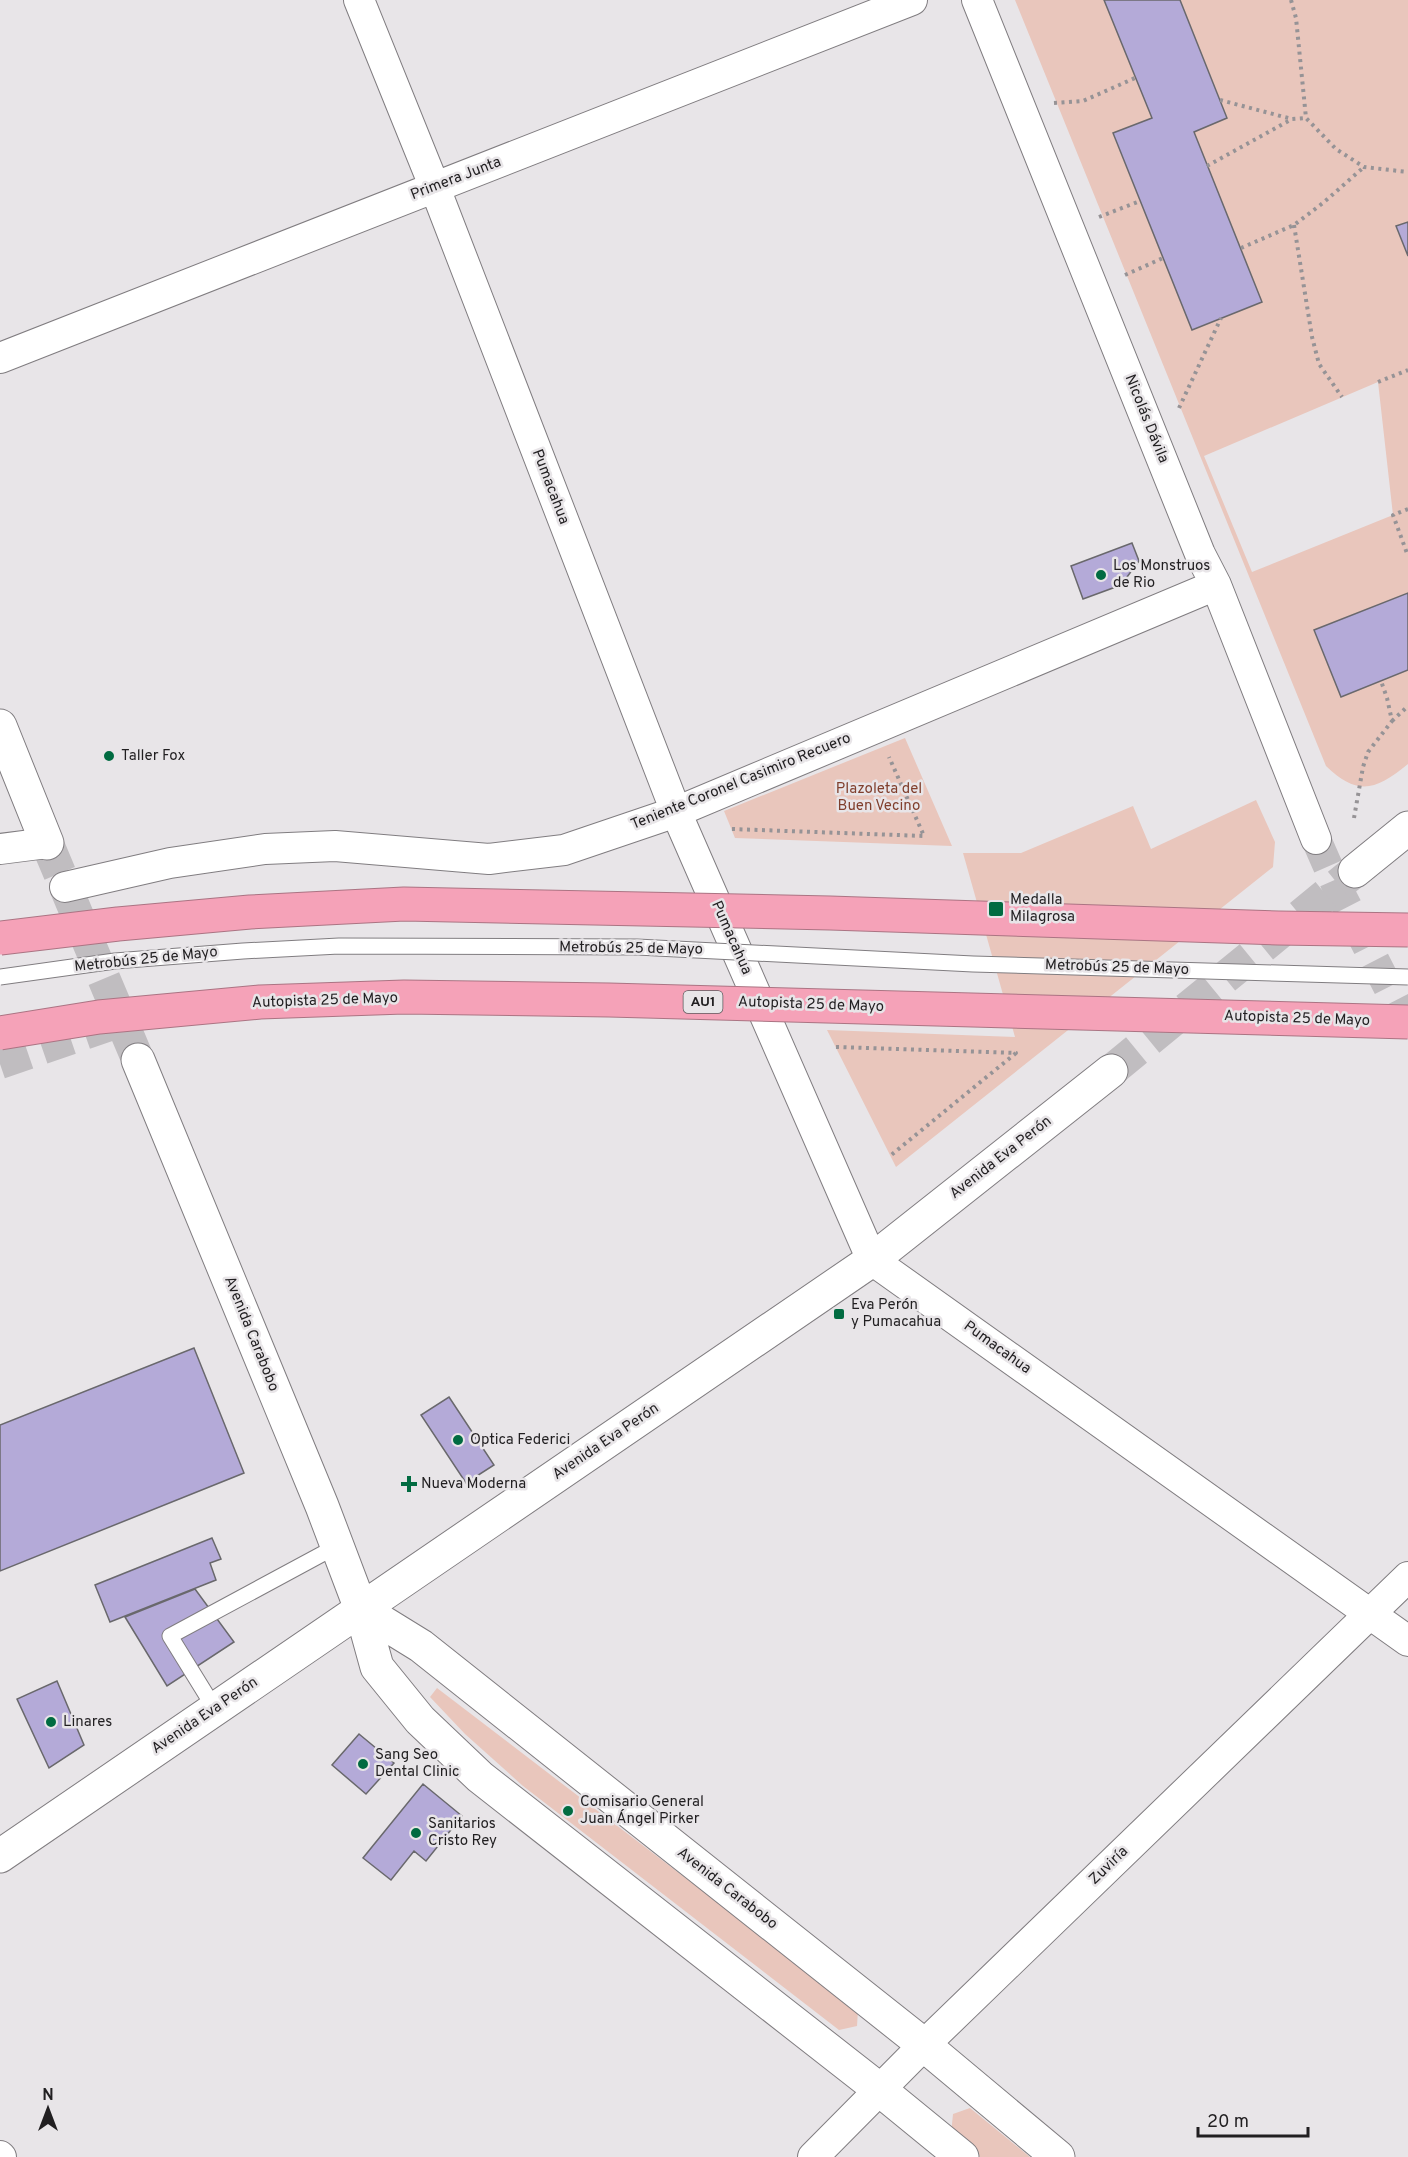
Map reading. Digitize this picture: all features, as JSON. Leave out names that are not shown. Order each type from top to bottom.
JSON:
[{"type":"highway","points":[[0,938],[250,912],[404,904],[830,913],[1278,928],[1408,930]]},
{"type":"highway","name":"Autopista 25 de Mayo","points":[[0,1033],[99,1017],[237,1004],[404,997],[609,1000],[1408,1022]]},
{"type":"main road","points":[[0,726],[47,843]]},
{"type":"main road","points":[[1355,872],[1408,828]]},
{"type":"main road","name":"Avenida Carabobo","points":[[138,1060],[337,1546],[361,1610],[377,1667],[420,1720],[480,1777],[880,2090],[962,2157]]},
{"type":"main road","name":"Avenida Eva Perón","points":[[0,1856],[872,1260],[1111,1071]]},
{"type":"main road","name":"Avenida Carabobo","points":[[361,1610],[421,1646],[924,2045],[1058,2157]]},
{"type":"street","name":"Pumacahua","points":[[359,0],[435,188],[676,812],[872,1260],[1408,1641]]},
{"type":"street","name":"Primera Junta","points":[[0,358],[912,0]]},
{"type":"street","name":"Nicolás Dávila","points":[[977,0],[1200,554],[1216,585],[1316,838]]},
{"type":"street","name":"Teniente Coronel Casimiro Recuero","points":[[65,887],[170,863],[265,849],[335,846],[489,859],[564,849],[676,812],[1216,585]]},
{"type":"street","points":[[0,849],[47,843]]},
{"type":"street","name":"Zuviría","points":[[813,2157],[924,2045],[1408,1577]]},
{"type":"lane","name":"Metrobús 25 de Mayo","points":[[0,977],[115,962],[243,951],[339,946],[637,947],[974,964],[1408,977]]},
{"type":"lane","points":[[215,1709],[170,1636],[337,1546]]},
{"type":"path","points":[[1291,0],[1296,18],[1306,118],[1336,149],[1364,167],[1408,172]]},
{"type":"path","points":[[1053,104],[1083,100],[1135,78]]},
{"type":"path","points":[[1220,100],[1292,119],[1306,118]]},
{"type":"path","points":[[1207,166],[1292,119]]},
{"type":"path","points":[[1240,248],[1294,225],[1364,167]]},
{"type":"path","points":[[1098,217],[1140,201]]},
{"type":"path","points":[[1294,225],[1312,337],[1319,364],[1342,397]]},
{"type":"path","points":[[1121,276],[1162,258]]},
{"type":"path","points":[[1176,414],[1221,318]]},
{"type":"path","points":[[1378,382],[1408,370]]},
{"type":"path","points":[[1408,509],[1393,516],[1408,556]]},
{"type":"path","points":[[1381,681],[1392,721]]},
{"type":"path","points":[[1354,818],[1368,752],[1392,721],[1408,706]]},
{"type":"path","points":[[732,829],[924,836],[889,756]]},
{"type":"path","points":[[836,1047],[1016,1053],[890,1156]]},
{"type":"green space","points":[[1015,0],[1104,0],[1152,118],[1113,134],[1192,330],[1262,302],[1194,132],[1227,117],[1180,0],[1408,0],[1408,222],[1396,227],[1408,256],[1408,593],[1314,631],[1341,697],[1408,670],[1408,764],[1386,780],[1367,786],[1358,786],[1348,782],[1326,766]],"holes":[[[1378,382],[1393,515],[1252,572],[1204,456]]]},
{"type":"green space","name":"Plazoleta del Buen Vecino","points":[[905,738],[952,846],[735,838],[724,811]]},
{"type":"green space","points":[[1256,800],[1275,842],[1273,867],[896,1167],[827,1030],[1015,1037],[963,853],[1021,853],[1133,806],[1151,849]]},
{"type":"green space","points":[[437,1688],[858,2010],[857,2026],[839,2030],[523,1786],[465,1734],[430,1697]]},
{"type":"green space","points":[[970,2108],[1030,2157],[980,2157],[951,2134],[953,2114]]},
{"type":"building","points":[[1104,0],[1180,0],[1227,118],[1194,132],[1262,302],[1192,330],[1113,133],[1152,118]]},
{"type":"building","points":[[1408,222],[1408,256],[1396,226]]},
{"type":"building","name":"Los Monstruos de Rio","points":[[1132,543],[1139,561],[1121,585],[1083,599],[1071,566]]},
{"type":"building","points":[[1408,593],[1408,670],[1341,697],[1314,630]]},
{"type":"building","points":[[194,1348],[244,1473],[0,1571],[0,1425]]},
{"type":"building","name":"Optica Federici","points":[[449,1397],[494,1465],[466,1483],[421,1415]]},
{"type":"building","points":[[212,1538],[221,1559],[210,1563],[216,1580],[110,1622],[95,1585]]},
{"type":"building","points":[[195,1589],[234,1642],[167,1686],[125,1617]]},
{"type":"building","name":"Linares","points":[[57,1681],[84,1745],[49,1768],[17,1699]]},
{"type":"building","name":"Sang Seo Dental Clinic","points":[[359,1734],[394,1763],[366,1794],[332,1765]]},
{"type":"building","name":"Sanitarios Cristo Rey","points":[[423,1784],[462,1816],[426,1861],[414,1851],[391,1880],[363,1858]]},
{"type":"tunnel","points":[[1316,839],[1337,887],[1408,1026]]},
{"type":"tunnel","points":[[47,843],[138,1060]]},
{"type":"tunnel","points":[[1111,1071],[1355,871]]},
{"type":"tunnel","points":[[0,1064],[119,1023]]},
{"type":"place","name":"Los Monstruos de Rio","points":[[1101,575]]},
{"type":"place","name":"Taller Fox","points":[[109,756]]},
{"type":"place","name":"Medalla Milagrosa","points":[[996,909]]},
{"type":"place","name":"Eva Perón y Pumacahua","points":[[839,1314]]},
{"type":"place","name":"Optica Federici","points":[[458,1440]]},
{"type":"place","name":"Nueva Moderna","points":[[409,1484]]},
{"type":"place","name":"Linares","points":[[51,1722]]},
{"type":"place","name":"Sang Seo Dental Clinic","points":[[363,1764]]},
{"type":"place","name":"Comisario General Juan Ángel Pirker","points":[[568,1811]]},
{"type":"place","name":"Sanitarios Cristo Rey","points":[[416,1833]]}]
